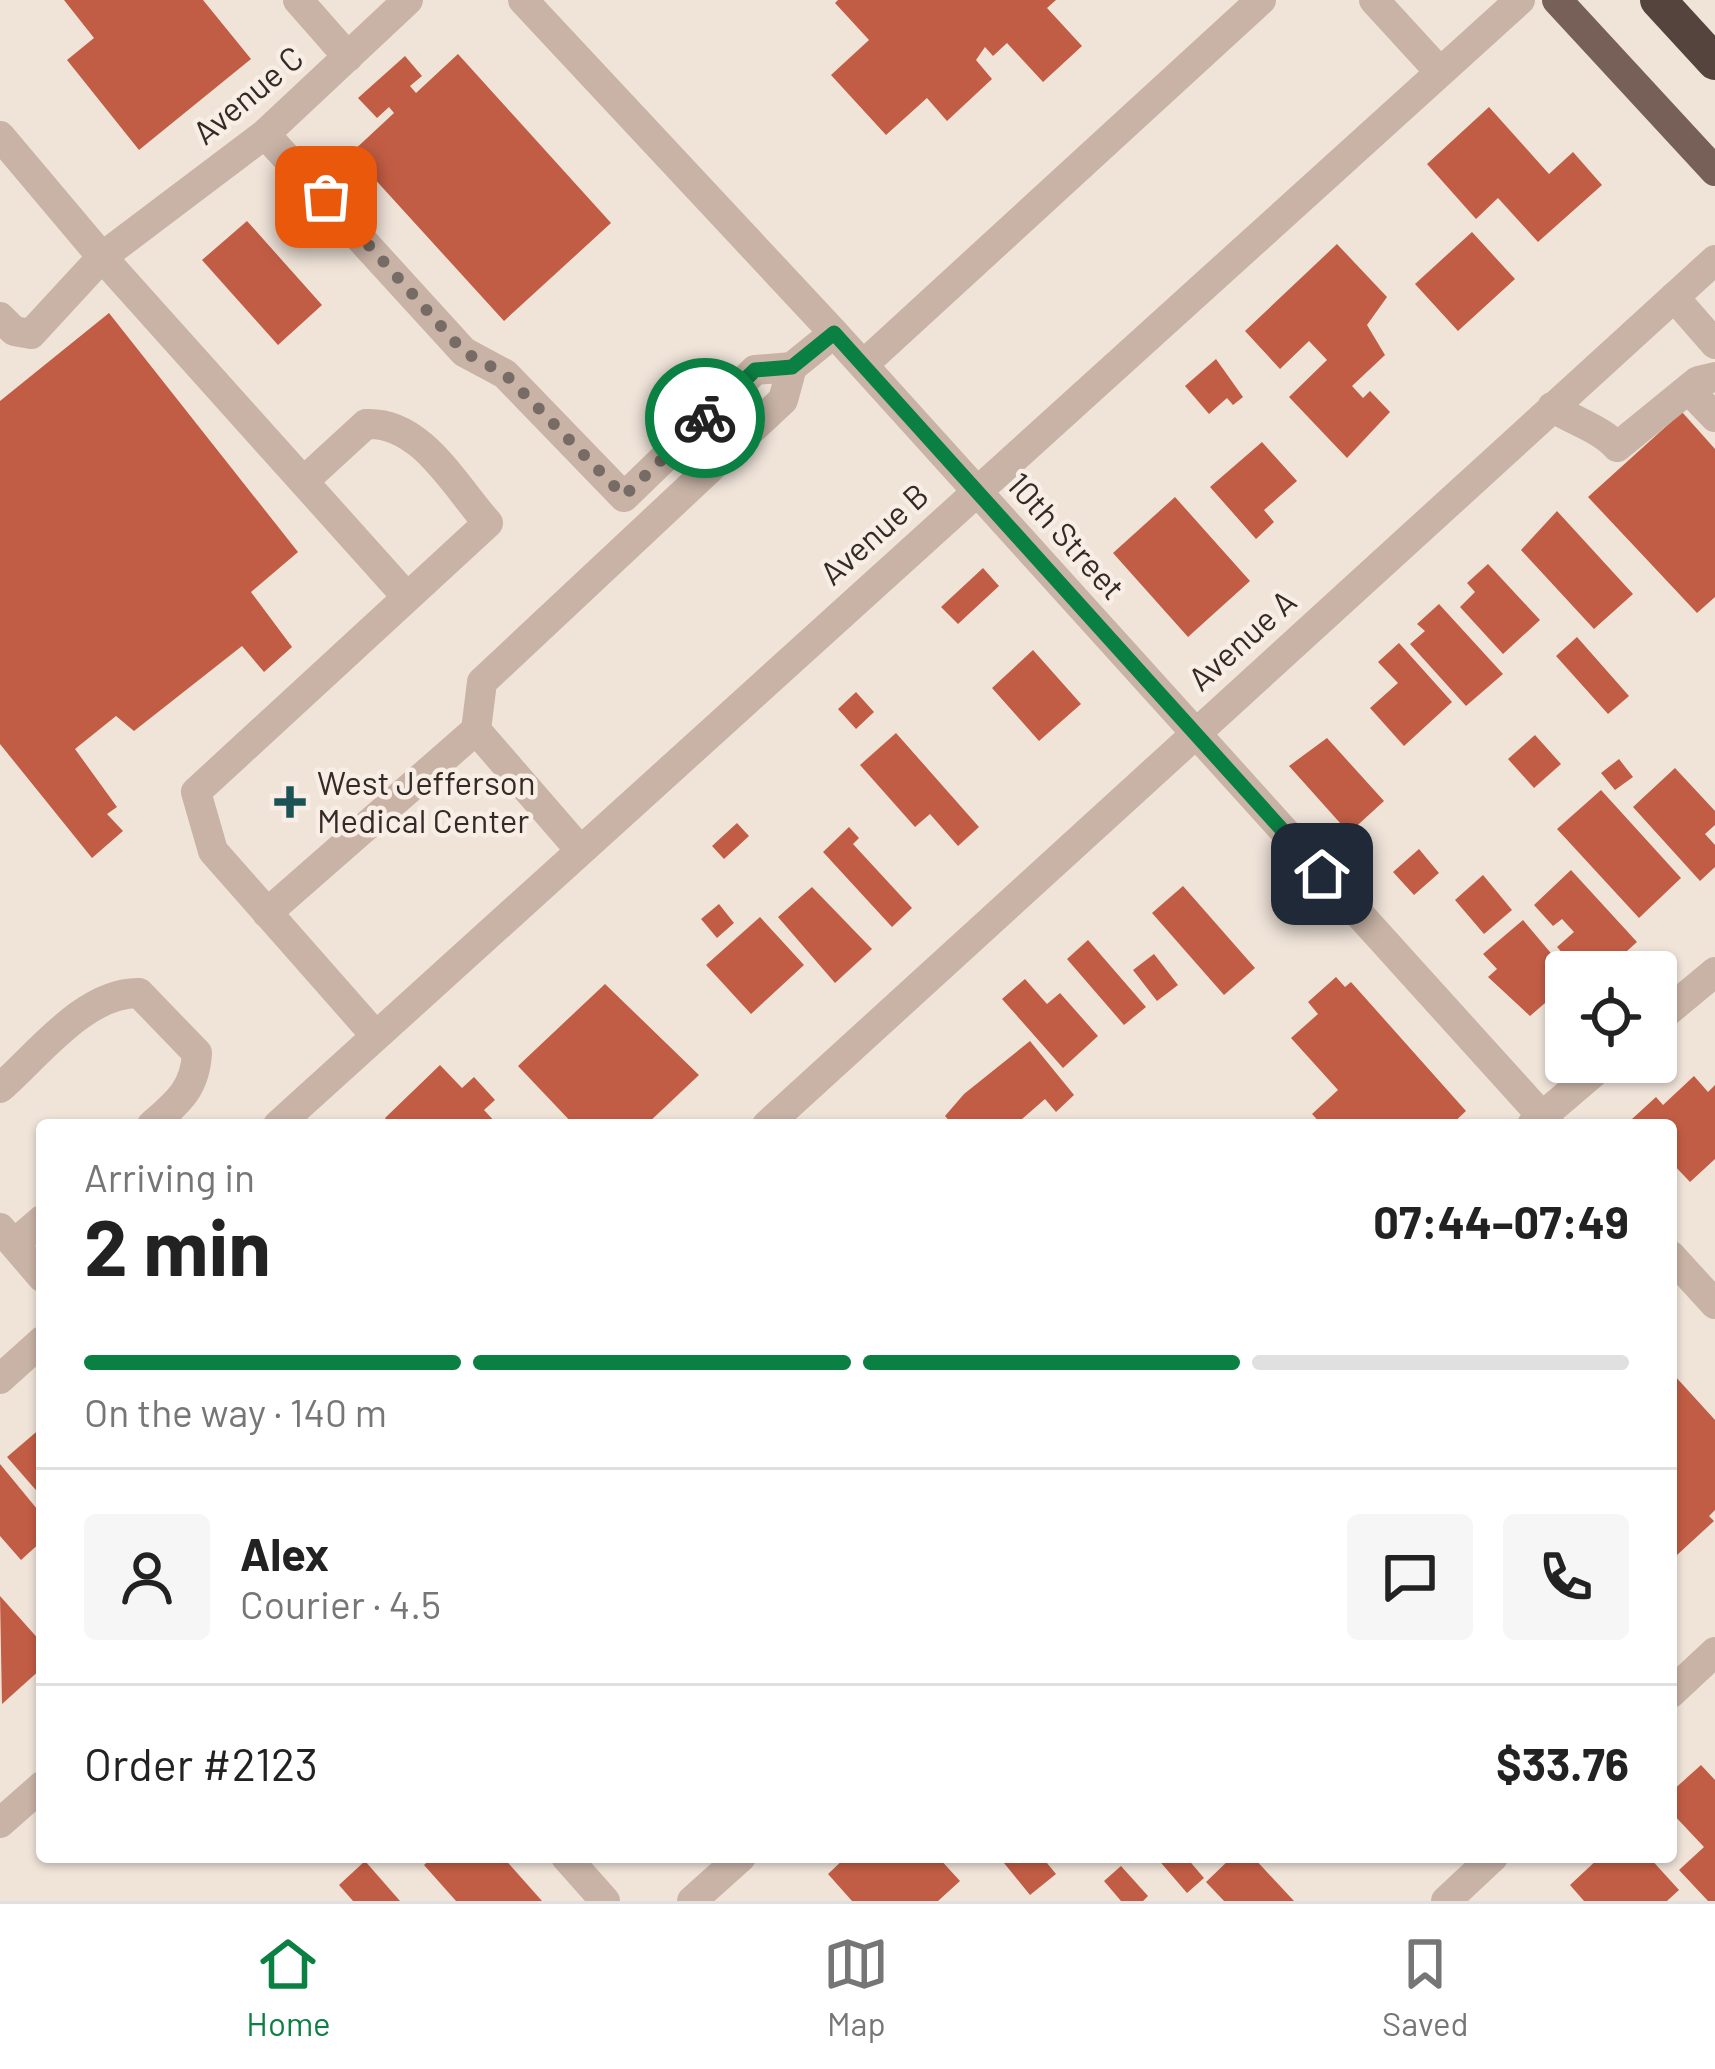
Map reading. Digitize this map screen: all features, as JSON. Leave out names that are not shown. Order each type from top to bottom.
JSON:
[{"type":"highway","points":[[1658,0],[1715,62]]},
{"type":"main road","points":[[1557,0],[1715,172]]},
{"type":"street","points":[[298,0],[348,57]]},
{"type":"street","name":"Avenue C","points":[[102,257],[265,134],[408,0]]},
{"type":"street","name":"10th Street","points":[[523,0],[834,333],[1538,1119]]},
{"type":"street","points":[[863,365],[1261,0]]},
{"type":"street","points":[[1374,0],[1440,72]]},
{"type":"street","name":"Avenue B","points":[[285,1119],[1520,0]]},
{"type":"street","points":[[265,134],[464,352],[505,374],[624,496],[755,370],[792,367],[834,333]]},
{"type":"street","points":[[0,136],[102,257],[407,597]]},
{"type":"street","points":[[0,317],[14,332],[31,334],[102,257]]},
{"type":"street","name":"Avenue A","points":[[774,1119],[1715,260]]},
{"type":"street","points":[[1674,297],[1715,344]]},
{"type":"street","points":[[267,913],[476,730],[482,682],[783,400],[792,367]]},
{"type":"street","points":[[1552,407],[1586,430],[1606,434],[1617,447],[1702,383],[1715,417]]},
{"type":"street","points":[[305,480],[366,424],[406,430],[488,523],[196,792],[213,851],[376,1036]]},
{"type":"street","points":[[476,730],[580,850]]},
{"type":"street","points":[[1677,1003],[1715,971]]},
{"type":"street","points":[[0,1088],[96,1004],[116,992],[139,992],[197,1053],[196,1079],[158,1119]]},
{"type":"street","points":[[1544,1119],[1583,1083]]},
{"type":"street","points":[[36,1223],[7,1236],[36,1270]]},
{"type":"street","points":[[1677,1263],[1715,1304]]},
{"type":"street","points":[[0,1379],[36,1346]]},
{"type":"street","points":[[1677,1687],[1715,1652]]},
{"type":"street","points":[[0,1823],[36,1791]]},
{"type":"street","points":[[571,1863],[605,1901]]},
{"type":"street","points":[[692,1901],[734,1863]]},
{"type":"street","points":[[1446,1901],[1487,1863]]},
{"type":"building","points":[[64,0],[203,0],[251,59],[139,150],[67,60],[94,38]]},
{"type":"building","points":[[1056,0],[1047,8],[1082,46],[1043,82],[1007,43],[993,56],[985,47],[976,60],[992,79],[947,121],[927,98],[886,135],[831,75],[869,40],[835,3]]},
{"type":"building","points":[[458,54],[611,223],[504,321],[351,153],[394,113],[389,107],[377,118],[358,98],[405,56],[422,76],[410,86],[416,93]]},
{"type":"building","points":[[1489,107],[1549,174],[1573,152],[1602,185],[1538,242],[1498,198],[1476,219],[1427,164]]},
{"type":"building","points":[[247,221],[322,305],[278,345],[202,260]]},
{"type":"building","points":[[1472,232],[1515,279],[1458,331],[1415,284]]},
{"type":"building","points":[[1337,244],[1387,297],[1367,325],[1385,355],[1352,386],[1363,398],[1370,391],[1390,412],[1347,458],[1289,397],[1327,360],[1309,341],[1280,369],[1245,331]]},
{"type":"building","points":[[109,313],[298,552],[251,592],[292,647],[264,672],[242,646],[134,731],[116,716],[75,749],[117,807],[107,814],[123,831],[92,858],[0,744],[0,401]]},
{"type":"building","points":[[1216,359],[1243,397],[1233,405],[1227,398],[1209,414],[1185,386]]},
{"type":"building","points":[[1682,412],[1715,449],[1715,597],[1697,613],[1588,497]]},
{"type":"building","points":[[1262,442],[1297,481],[1264,510],[1274,522],[1256,539],[1210,487]]},
{"type":"building","points":[[1175,497],[1250,581],[1188,637],[1113,553]]},
{"type":"building","points":[[1557,511],[1633,594],[1594,629],[1521,550]]},
{"type":"building","points":[[1488,564],[1540,620],[1503,654],[1460,607],[1475,592],[1467,583]]},
{"type":"building","points":[[983,568],[999,586],[958,624],[941,607]]},
{"type":"building","points":[[1439,604],[1503,674],[1466,706],[1410,644],[1425,631],[1417,624]]},
{"type":"building","points":[[1577,637],[1629,696],[1608,714],[1556,656]]},
{"type":"building","points":[[1399,643],[1452,702],[1404,746],[1370,708],[1398,683],[1378,662]]},
{"type":"building","points":[[1033,650],[1081,704],[1039,741],[992,688]]},
{"type":"building","points":[[856,692],[874,712],[856,729],[838,709]]},
{"type":"building","points":[[896,733],[979,827],[958,846],[930,814],[915,827],[860,765]]},
{"type":"building","points":[[1535,735],[1561,764],[1534,788],[1508,759]]},
{"type":"building","points":[[1327,738],[1384,801],[1349,833],[1289,766]]},
{"type":"building","points":[[1619,759],[1633,777],[1615,790],[1601,773]]},
{"type":"building","points":[[1675,768],[1715,811],[1715,825],[1705,834],[1715,845],[1715,867],[1700,881],[1633,807]]},
{"type":"building","points":[[1601,790],[1681,878],[1639,918],[1557,829]]},
{"type":"building","points":[[737,823],[749,836],[724,859],[712,846]]},
{"type":"building","points":[[849,827],[859,838],[853,844],[912,908],[892,927],[823,852]]},
{"type":"building","points":[[1419,849],[1439,873],[1414,895],[1393,872]]},
{"type":"building","points":[[1571,870],[1637,942],[1627,951],[1561,951],[1557,947],[1574,932],[1562,919],[1553,926],[1534,905]]},
{"type":"building","points":[[1483,875],[1512,910],[1484,934],[1455,900]]},
{"type":"building","points":[[1183,886],[1255,968],[1224,995],[1152,913]]},
{"type":"building","points":[[812,887],[872,949],[835,983],[778,917]]},
{"type":"building","points":[[719,904],[734,923],[717,938],[701,919]]},
{"type":"building","points":[[760,917],[804,965],[751,1014],[706,965]]},
{"type":"building","points":[[1523,920],[1549,951],[1545,951],[1545,1003],[1530,1016],[1488,977],[1497,969],[1483,954]]},
{"type":"building","points":[[1088,940],[1146,1007],[1124,1025],[1067,959]]},
{"type":"building","points":[[1154,954],[1178,985],[1157,1001],[1133,970]]},
{"type":"building","points":[[1336,977],[1345,987],[1351,982],[1466,1111],[1457,1119],[1317,1119],[1312,1114],[1338,1090],[1291,1038],[1318,1014],[1308,1002]]},
{"type":"building","points":[[1025,979],[1047,1004],[1060,993],[1098,1036],[1063,1068],[1002,999]]},
{"type":"building","points":[[605,984],[699,1075],[652,1119],[568,1119],[518,1066]]},
{"type":"building","points":[[1030,1041],[1074,1095],[1056,1112],[1045,1099],[1022,1119],[948,1119],[945,1116],[964,1094]]},
{"type":"building","points":[[440,1065],[462,1088],[474,1077],[495,1100],[484,1110],[492,1119],[385,1118]]},
{"type":"building","points":[[1694,1076],[1708,1092],[1715,1085],[1715,1159],[1690,1182],[1677,1168],[1677,1119],[1632,1119],[1656,1097],[1663,1105]]},
{"type":"building","points":[[1677,1378],[1715,1420],[1715,1510],[1709,1516],[1714,1521],[1677,1555]]},
{"type":"building","points":[[36,1432],[36,1490],[7,1457]]},
{"type":"building","points":[[0,1464],[36,1508],[36,1546],[21,1560],[0,1536]]},
{"type":"building","points":[[0,1596],[36,1636],[36,1673],[2,1704]]},
{"type":"building","points":[[1701,1765],[1715,1780],[1715,1901],[1708,1901],[1679,1870],[1704,1847],[1677,1818],[1677,1787]]},
{"type":"building","points":[[367,1863],[400,1901],[353,1901],[339,1885]]},
{"type":"building","points":[[508,1863],[542,1901],[456,1901],[424,1865]]},
{"type":"building","points":[[840,1863],[944,1863],[960,1881],[938,1901],[852,1901],[828,1874]]},
{"type":"building","points":[[1004,1863],[1047,1863],[1056,1874],[1030,1895]]},
{"type":"building","points":[[1161,1863],[1191,1863],[1204,1878],[1187,1893]]},
{"type":"building","points":[[1226,1863],[1259,1863],[1294,1901],[1224,1901],[1206,1882]]},
{"type":"building","points":[[1594,1863],[1654,1863],[1679,1890],[1667,1901],[1584,1901],[1570,1885]]},
{"type":"building","points":[[1121,1866],[1148,1896],[1143,1901],[1121,1901],[1104,1881]]},
{"type":"way so far","points":[[326,197],[464,352],[505,374],[624,496],[705,418]]},
{"type":"place","name":"West Jefferson Medical Center","points":[[290,802]]},
{"type":"route","points":[[705,418],[755,370],[792,367],[834,333],[1322,874]]}]
